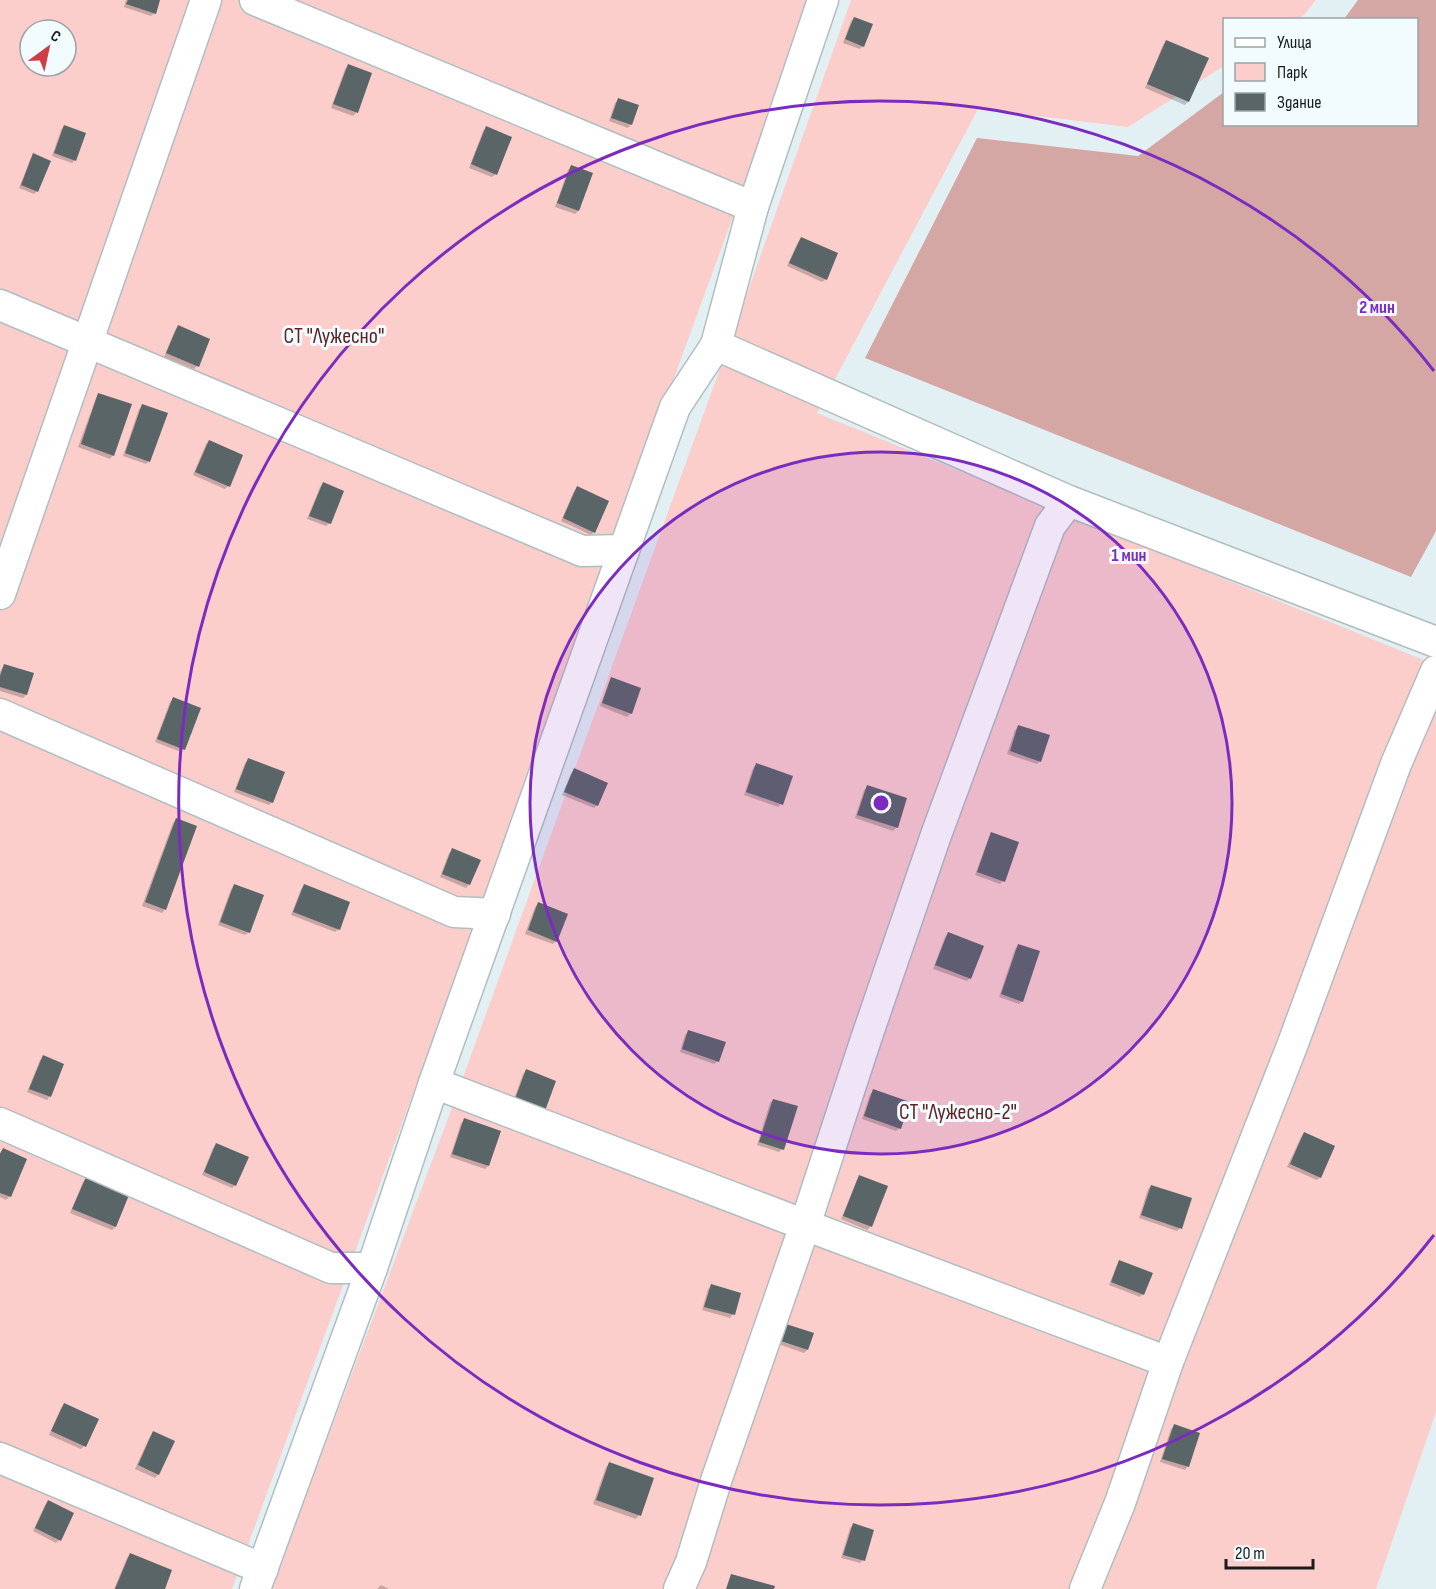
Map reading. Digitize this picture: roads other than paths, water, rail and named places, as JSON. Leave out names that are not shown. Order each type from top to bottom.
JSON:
[{"type":"lane","points":[[0,594],[206,0]]},
{"type":"lane","points":[[255,0],[753,207]]},
{"type":"lane","points":[[0,1458],[259,1579],[372,1268],[434,1083],[675,407],[716,345],[753,207],[823,0]]},
{"type":"lane","points":[[0,306],[582,551],[624,550]]},
{"type":"lane","points":[[716,345],[1069,501],[1436,642]]},
{"type":"lane","points":[[678,1589],[691,1562],[717,1478],[940,824],[1050,526],[1069,501]]},
{"type":"lane","points":[[1085,1589],[1120,1503],[1168,1362],[1292,1046],[1396,764],[1436,671]]},
{"type":"lane","points":[[0,714],[454,912],[495,914]]},
{"type":"lane","points":[[434,1083],[1168,1362]]},
{"type":"lane","points":[[0,1123],[331,1268],[372,1268]]},
{"type":"park label","name":"СТ \"Лужесно\"","points":[[334,336]]},
{"type":"park label","name":"СТ \"Лужесно-2\"","points":[[958,1112]]}]
